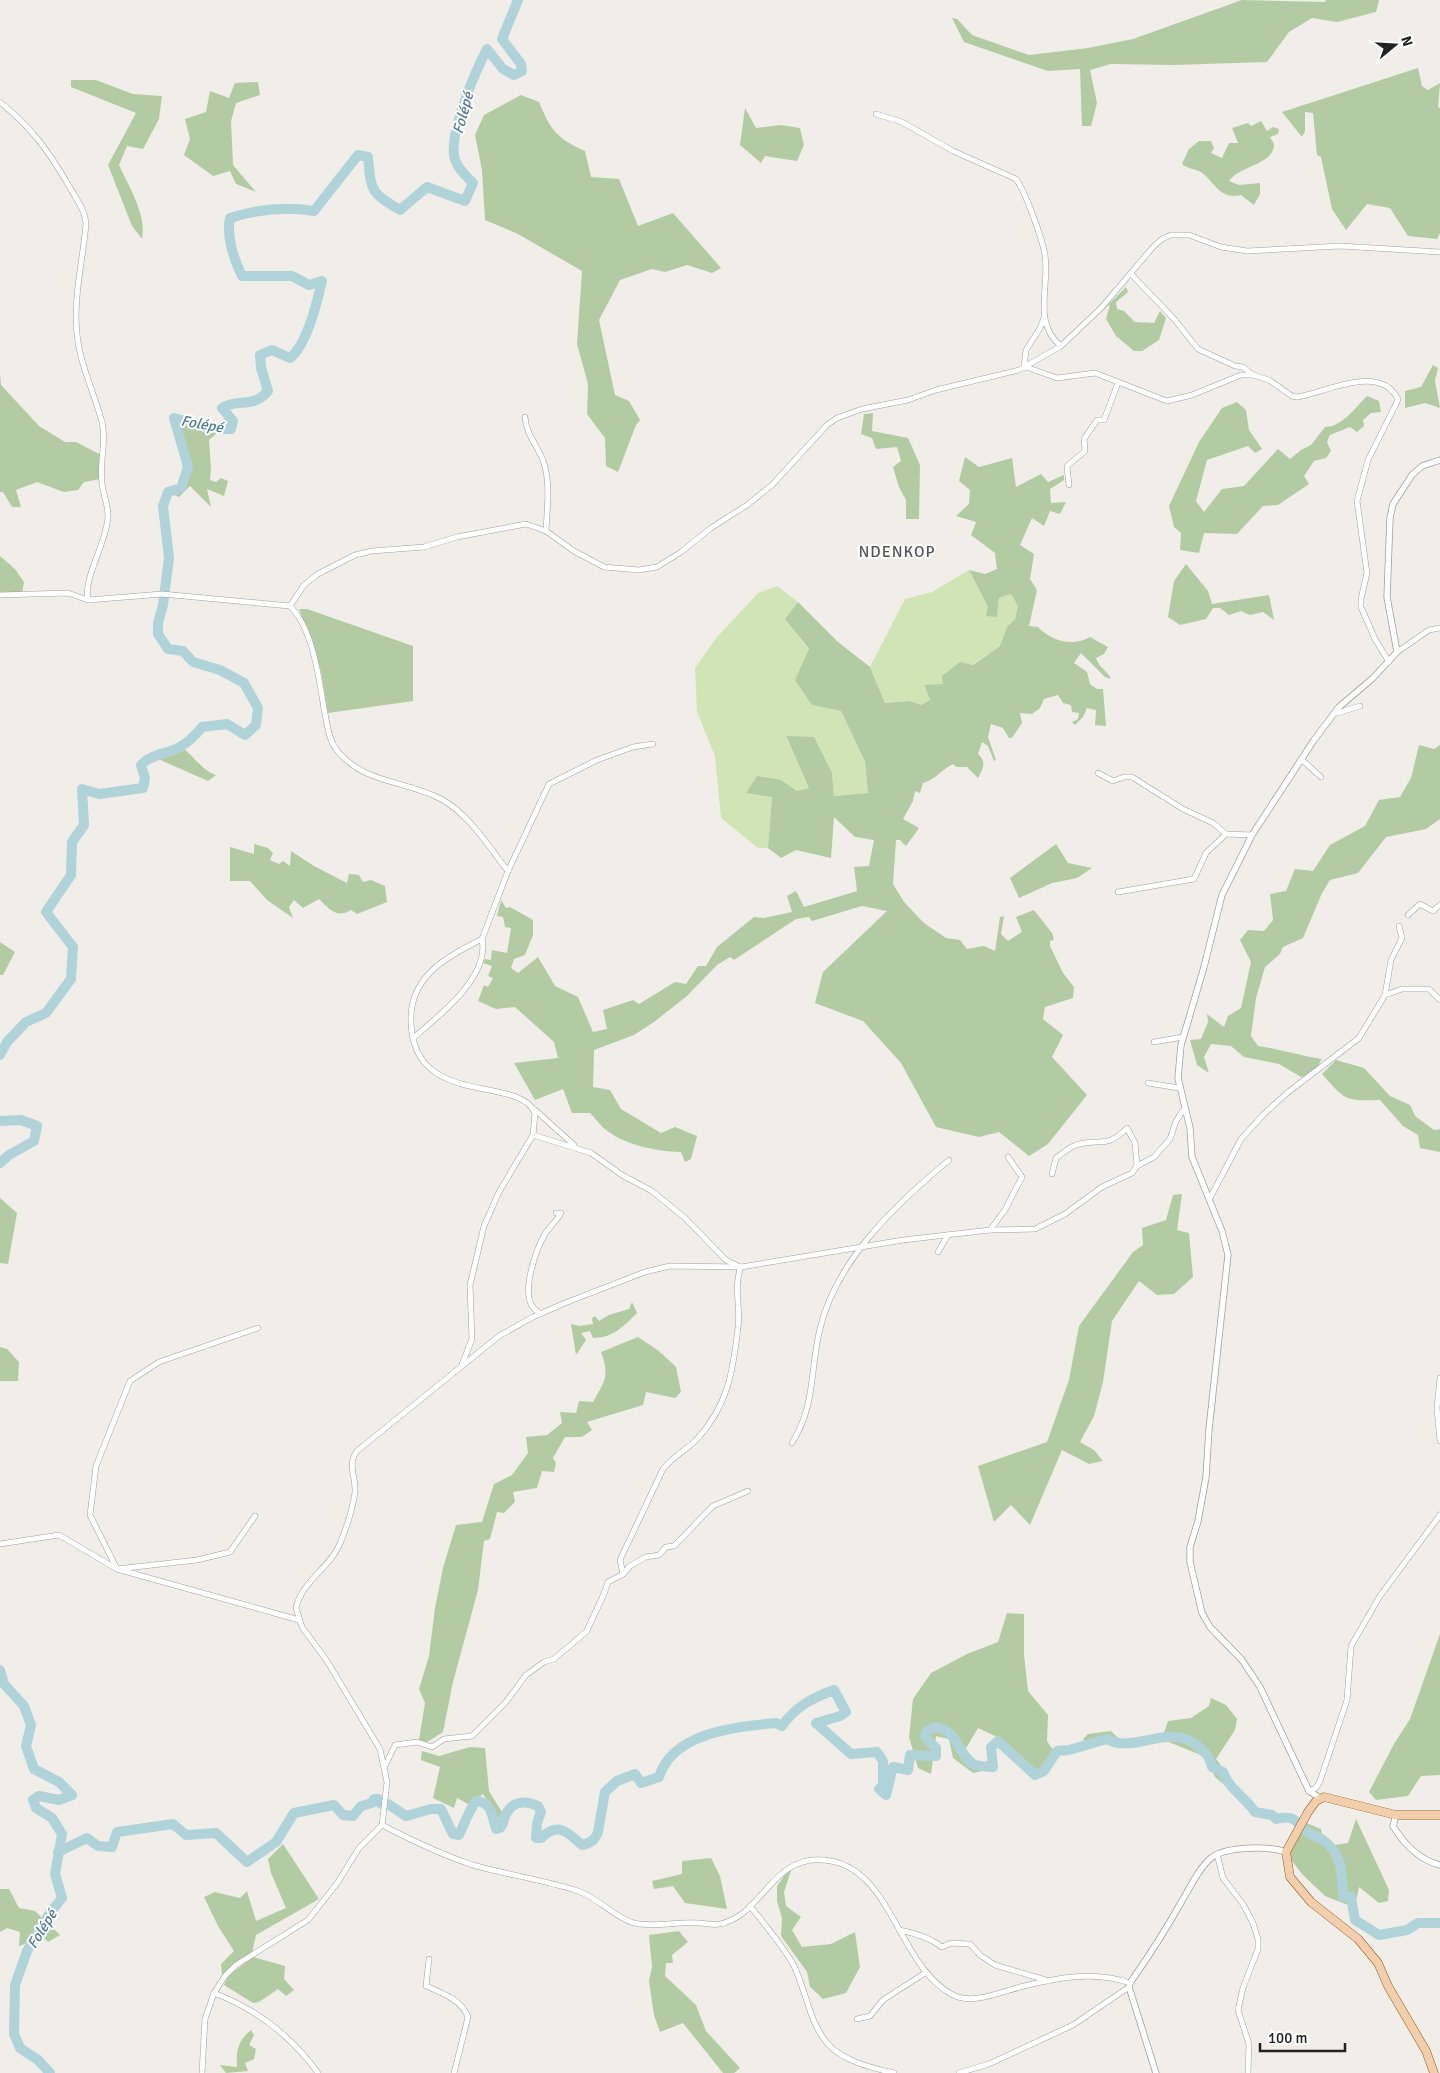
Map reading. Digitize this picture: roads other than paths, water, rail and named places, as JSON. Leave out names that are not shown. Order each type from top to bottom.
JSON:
[{"type":"main road","points":[[1434,2073],[1426,2051],[1388,1986],[1378,1964],[1358,1939],[1311,1902],[1290,1877],[1286,1852],[1308,1812],[1320,1798],[1328,1797],[1396,1815],[1440,1815]]},
{"type":"street","points":[[0,102],[24,123],[50,152],[85,212],[86,224],[76,316],[77,334],[81,356],[103,429],[102,484],[106,496],[108,517],[105,534],[86,590],[88,600]]},
{"type":"street","points":[[876,114],[902,122],[953,151],[1016,179],[1044,253],[1044,318],[1051,336],[1061,346]]},
{"type":"street","points":[[290,606],[304,585],[322,571],[360,553],[424,548],[457,537],[526,524],[546,531],[600,565],[614,570],[648,570],[681,552],[711,528],[756,498],[798,459],[827,425],[838,418],[862,409],[908,400],[936,390],[1025,368],[1061,346],[1102,307],[1162,239],[1178,234],[1189,235],[1221,247],[1247,251],[1340,246],[1440,252]]},
{"type":"street","points":[[1131,274],[1198,348],[1235,366],[1243,367],[1253,375]]},
{"type":"street","points":[[1025,368],[1026,350],[1044,318]]},
{"type":"street","points":[[1025,368],[1057,378],[1095,373],[1118,384],[1167,401],[1192,395],[1235,376],[1253,375],[1269,380],[1286,393],[1297,397],[1340,384],[1360,381],[1380,384],[1394,393],[1398,398],[1368,460],[1358,501],[1367,573],[1361,606],[1375,639],[1389,662]]},
{"type":"street","points":[[1069,485],[1067,466],[1085,452],[1086,434],[1096,420],[1104,420],[1118,384]]},
{"type":"street","points":[[526,417],[526,428],[546,470],[548,490],[546,531]]},
{"type":"street","points":[[1397,652],[1387,597],[1390,518],[1393,504],[1412,475],[1422,466],[1440,460]]},
{"type":"street","points":[[0,595],[68,593],[88,600],[168,594],[290,606],[306,632],[318,672],[329,733],[336,749],[353,765],[375,778],[418,789],[448,803],[482,837],[508,871]]},
{"type":"street","points":[[1320,1798],[1309,1791],[1260,1687],[1242,1660],[1210,1628],[1202,1613],[1192,1578],[1190,1547],[1198,1521],[1206,1478],[1215,1366],[1228,1264],[1226,1245],[1210,1198],[1192,1157],[1190,1128],[1179,1088],[1178,1066],[1183,1037],[1204,967],[1222,895],[1252,835],[1301,759],[1334,714],[1389,662],[1397,652],[1421,635],[1440,628]]},
{"type":"street","points":[[1334,714],[1360,706]]},
{"type":"street","points":[[413,1038],[449,1007],[472,977],[483,958],[482,939],[508,871],[549,784],[597,760],[633,747],[653,744]]},
{"type":"street","points":[[1301,759],[1321,777]]},
{"type":"street","points":[[1098,773],[1113,781],[1124,776],[1132,777],[1183,810],[1213,823],[1226,834],[1252,835]]},
{"type":"street","points":[[1118,892],[1176,884],[1194,879],[1206,853],[1226,834]]},
{"type":"street","points":[[1408,915],[1420,904],[1433,911],[1440,905]]},
{"type":"street","points":[[1210,1198],[1241,1140],[1264,1114],[1287,1093],[1359,1038],[1385,995],[1391,960],[1402,938],[1399,926]]},
{"type":"street","points":[[482,939],[446,959],[419,987],[412,1008],[413,1038],[421,1058],[446,1078],[472,1088],[521,1098],[576,1147]]},
{"type":"street","points":[[1385,995],[1402,989],[1429,989],[1440,1000]]},
{"type":"street","points":[[1154,1042],[1183,1037]]},
{"type":"street","points":[[1148,1084],[1179,1088]]},
{"type":"street","points":[[462,1364],[472,1339],[470,1285],[484,1226],[499,1192],[532,1135],[536,1119],[532,1107]]},
{"type":"street","points":[[202,2073],[205,2019],[214,1993],[236,1965],[308,1920],[334,1887],[359,1848],[382,1825],[386,1803],[384,1766],[377,1743],[327,1661],[299,1620],[296,1608],[300,1596],[334,1556],[343,1537],[355,1490],[351,1463],[353,1456],[360,1447],[462,1364],[507,1331],[540,1314],[661,1268],[676,1265],[740,1267],[860,1249],[903,1240],[990,1230],[1035,1229],[1065,1214],[1108,1184],[1132,1172],[1137,1166],[1162,1149],[1170,1139],[1176,1121],[1184,1109]]},
{"type":"street","points":[[1052,1174],[1056,1158],[1074,1145],[1097,1141],[1107,1143],[1117,1138],[1127,1128],[1134,1143],[1137,1166]]},
{"type":"street","points":[[532,1135],[576,1147],[596,1156],[622,1175],[652,1191],[692,1225],[726,1260],[740,1267]]},
{"type":"street","points":[[990,1230],[1005,1210],[1022,1177],[1008,1157]]},
{"type":"street","points":[[792,1443],[807,1414],[819,1332],[836,1285],[860,1249],[901,1203],[949,1160]]},
{"type":"street","points":[[540,1314],[532,1306],[528,1288],[538,1246],[546,1231],[554,1225],[561,1213],[556,1213]]},
{"type":"street","points":[[938,1252],[948,1235]]},
{"type":"street","points":[[623,1574],[620,1560],[663,1469],[671,1458],[700,1436],[715,1414],[730,1382],[739,1320],[737,1281],[740,1267]]},
{"type":"street","points":[[117,1569],[90,1515],[96,1466],[130,1381],[159,1362],[258,1328]]},
{"type":"street","points":[[1440,1378],[1436,1408],[1440,1441]]},
{"type":"street","points":[[384,1766],[395,1746],[417,1742],[432,1747],[444,1739],[472,1736],[506,1702],[526,1675],[544,1662],[554,1659],[587,1631],[589,1621],[594,1616],[603,1598],[608,1582],[623,1574],[630,1566],[646,1557],[659,1554],[666,1547],[674,1546],[713,1506],[748,1490]]},
{"type":"street","points":[[1309,1791],[1318,1785],[1323,1774],[1346,1700],[1351,1646],[1380,1596],[1440,1515]]},
{"type":"street","points":[[117,1569],[197,1560],[230,1552],[255,1516]]},
{"type":"street","points":[[0,1544],[59,1535],[117,1569],[299,1620]]},
{"type":"street","points":[[1396,1815],[1393,1826],[1397,1834],[1417,1855],[1440,1865]]},
{"type":"street","points":[[382,1825],[411,1840],[473,1865],[594,1897],[621,1916],[635,1923],[685,1922],[719,1925],[750,1906],[779,1874],[792,1866],[807,1860],[835,1861],[861,1876],[877,1893],[925,1973],[937,1986],[955,1996],[968,1998],[990,1996],[1049,1981],[1101,1975],[1114,1977],[1129,1985],[1156,2073]]},
{"type":"street","points":[[959,2073],[989,2064],[1073,2025],[1129,1985],[1193,1882],[1210,1859],[1217,1854],[1262,1848],[1286,1852]]},
{"type":"street","points":[[1217,1854],[1223,1878],[1243,1904],[1253,1923],[1258,1939],[1258,1949],[1243,1988],[1238,2010],[1249,2044],[1248,2073]]},
{"type":"street","points":[[750,1906],[780,1944],[793,1965],[828,2045],[841,2054],[873,2068],[894,2073]]},
{"type":"street","points":[[899,1930],[915,1932],[922,1937],[934,1940],[942,1947],[950,1943],[970,1944],[980,1955],[994,1964],[1049,1981]]},
{"type":"street","points":[[429,1959],[426,1986],[454,2000],[464,2009],[468,2017],[454,2073]]},
{"type":"street","points":[[857,2019],[870,2016],[888,1995],[925,1973]]},
{"type":"street","points":[[214,1993],[246,2006],[300,2049],[318,2073]]},
{"type":"waterway","name":"Folépé","points":[[0,1055],[7,1042],[26,1022],[46,1013],[71,979],[73,947],[46,912],[71,875],[72,842],[84,825],[82,789],[99,794],[143,788],[145,778],[141,765],[153,757],[182,746],[202,727],[227,724],[245,735],[256,725],[258,708],[244,683],[220,670],[193,662],[183,651],[168,649],[158,634],[158,623],[163,605],[169,558],[163,506],[168,492],[181,488],[188,467],[174,418],[218,429],[231,429],[233,421],[222,408],[228,405],[257,400],[268,391],[261,368],[260,355],[272,350],[290,358],[296,352],[306,333],[322,281],[309,285],[292,276],[242,276],[232,248],[229,232],[230,218],[271,209],[314,211],[358,155],[368,157],[370,177],[377,194],[400,210],[427,187],[465,201],[473,183],[461,171],[456,162],[454,152],[458,123],[469,88],[487,49],[503,69],[514,75],[522,71],[521,64],[502,39],[518,0]]},
{"type":"waterway","name":"Folépé","points":[[0,1121],[21,1120],[37,1126],[34,1141],[9,1155],[0,1163]]},
{"type":"waterway","name":"Folépé","points":[[0,1670],[4,1684],[24,1706],[31,1725],[26,1746],[34,1769],[59,1782],[72,1795],[59,1800],[39,1796],[33,1800],[36,1808],[52,1818],[62,1834],[55,1874],[62,1898],[48,1916],[27,1951],[15,1985],[14,2034],[20,2048],[38,2060],[50,2073]]},
{"type":"waterway","points":[[58,1852],[87,1838],[98,1846],[112,1847],[117,1832],[173,1824],[186,1835],[216,1833],[247,1862],[276,1842],[294,1813],[334,1805],[343,1815],[353,1816],[361,1806],[372,1803],[374,1799],[378,1799],[381,1804],[388,1804],[406,1816],[431,1809],[441,1809],[453,1834],[459,1835],[476,1801],[485,1804],[491,1810],[496,1829],[502,1826],[506,1814],[512,1806],[520,1803],[529,1803],[538,1806],[541,1812],[537,1823],[536,1838],[541,1838],[553,1830],[558,1830],[568,1833],[582,1845],[592,1841],[597,1835],[605,1792],[617,1781],[635,1774],[641,1783],[659,1777],[666,1762],[678,1750],[692,1741],[708,1735],[743,1727],[776,1723],[782,1726],[793,1713],[805,1704],[818,1696],[834,1690],[846,1712],[840,1716],[816,1723],[851,1754],[877,1752],[883,1761],[883,1786],[879,1789],[886,1795],[893,1767],[908,1770],[910,1755],[936,1756],[936,1748],[925,1737],[926,1732],[934,1727],[948,1732],[967,1759],[973,1764],[993,1767],[991,1747],[998,1741],[1035,1775],[1044,1771],[1057,1751],[1069,1750],[1107,1739],[1118,1743],[1130,1743],[1165,1737],[1189,1740],[1206,1754],[1212,1767],[1223,1772],[1229,1783],[1255,1812],[1272,1815],[1276,1819],[1288,1818],[1295,1820],[1309,1833],[1330,1846],[1340,1865],[1343,1897],[1351,1897],[1355,1920],[1379,1935],[1407,1930],[1418,1923],[1440,1923]]},
{"type":"district","name":"NDENKOP","points":[[897,551]]}]
